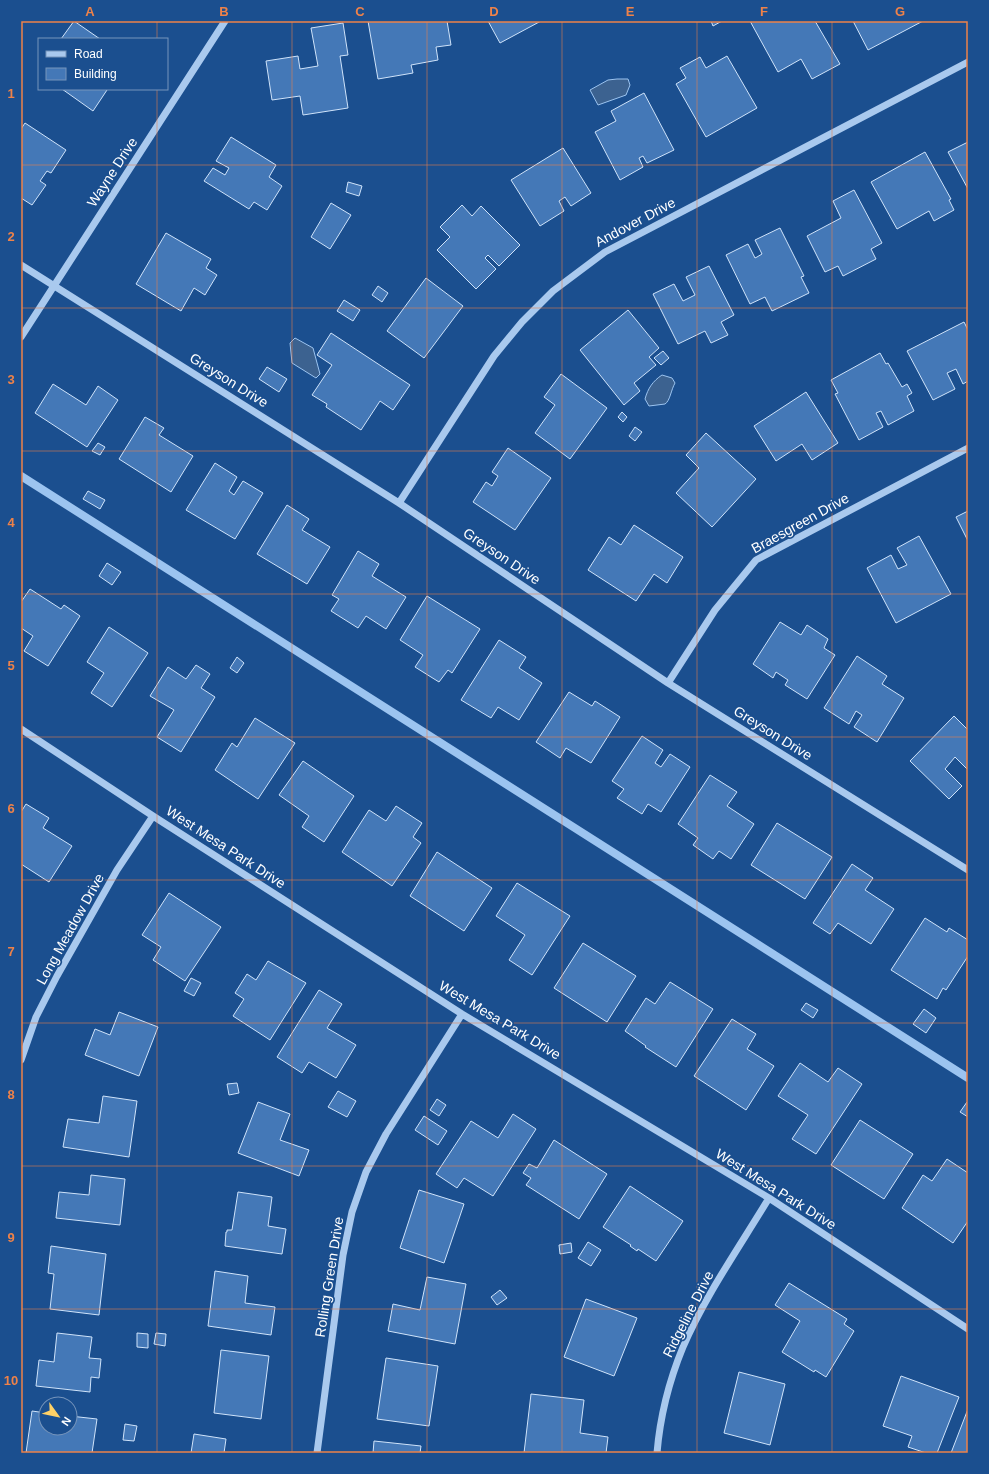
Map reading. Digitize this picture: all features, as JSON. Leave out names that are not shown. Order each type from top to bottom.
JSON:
[{"type":"street","name":"Wayne Drive","points":[[21,337],[225,21]]},
{"type":"street","name":"Andover Drive","points":[[399,503],[494,356],[522,322],[553,291],[587,264],[605,252],[968,62]]},
{"type":"street","name":"Greyson Drive","points":[[21,264],[399,503],[668,683],[968,870]]},
{"type":"street","name":"Braesgreen Drive","points":[[668,683],[715,610],[756,560],[968,448]]},
{"type":"street","name":"West Mesa Park Drive","points":[[21,728],[153,816],[462,1014],[769,1198],[968,1329]]},
{"type":"street","name":"Long Meadow Drive","points":[[21,1060],[36,1017],[57,976],[117,870],[153,816]]},
{"type":"street","name":"Rolling Green Drive","points":[[317,1453],[343,1255],[352,1212],[366,1172],[386,1134],[462,1014]]},
{"type":"street","name":"Ridgeline Drive","points":[[657,1453],[668,1390],[683,1347],[703,1307],[769,1198]]},
{"type":"water","points":[[628,79],[630,85],[626,95],[598,105],[590,90],[608,80]]},
{"type":"water","points":[[295,338],[313,348],[320,374],[316,378],[292,363],[290,343]]},
{"type":"water","points":[[662,375],[672,378],[675,383],[667,403],[649,406],[645,399],[648,391],[653,382]]},
{"type":"building","points":[[74,21],[99,38],[62,38]]},
{"type":"building","points":[[368,21],[447,21],[451,45],[436,47],[438,60],[411,65],[413,73],[378,79]]},
{"type":"building","points":[[488,21],[541,21],[500,43]]},
{"type":"building","points":[[711,21],[722,21],[713,26]]},
{"type":"building","points":[[750,21],[815,21],[840,64],[812,79],[801,59],[778,72]]},
{"type":"building","points":[[853,21],[923,21],[868,50]]},
{"type":"building","points":[[343,23],[348,55],[340,56],[348,108],[303,115],[300,96],[272,100],[266,61],[298,56],[300,69],[318,66],[311,28]]},
{"type":"building","points":[[727,56],[757,108],[706,137],[676,84],[686,78],[680,68],[700,57],[706,68]]},
{"type":"building","points":[[63,90],[107,90],[93,111]]},
{"type":"building","points":[[644,93],[674,150],[647,163],[643,156],[639,158],[643,167],[620,180],[595,132],[616,121],[611,111]]},
{"type":"building","points":[[25,123],[66,150],[51,173],[47,171],[40,181],[46,185],[32,205],[21,198],[21,129]]},
{"type":"building","points":[[231,137],[276,165],[269,177],[282,186],[267,210],[254,202],[249,209],[204,181],[213,168],[225,175],[229,168],[216,161]]},
{"type":"building","points":[[968,142],[968,189],[948,152]]},
{"type":"building","points":[[563,148],[591,193],[571,206],[565,197],[559,201],[564,211],[540,226],[511,180]]},
{"type":"building","points":[[925,152],[951,199],[949,200],[954,210],[934,221],[929,211],[897,229],[871,182]]},
{"type":"building","points":[[348,182],[362,186],[359,196],[346,192]]},
{"type":"building","points":[[854,190],[882,243],[871,249],[876,259],[843,276],[838,266],[825,272],[807,236],[841,218],[833,201]]},
{"type":"building","points":[[331,203],[351,215],[330,249],[311,237]]},
{"type":"building","points":[[462,205],[472,216],[481,206],[520,245],[499,266],[488,255],[485,258],[496,269],[476,289],[437,250],[450,237],[440,227]]},
{"type":"building","points":[[780,228],[804,276],[801,277],[809,293],[772,311],[765,297],[750,304],[726,255],[748,244],[755,258],[757,257],[762,254],[755,240]]},
{"type":"building","points":[[166,233],[211,259],[206,268],[217,275],[205,295],[194,288],[181,311],[136,284]]},
{"type":"building","points":[[709,266],[734,315],[721,322],[728,335],[711,343],[705,331],[678,344],[653,294],[674,284],[683,301],[695,295],[686,277]]},
{"type":"building","points":[[426,278],[463,306],[424,358],[387,331]]},
{"type":"building","points":[[378,286],[388,293],[382,302],[372,295]]},
{"type":"building","points":[[344,300],[360,310],[353,321],[337,311]]},
{"type":"building","points":[[628,310],[659,348],[649,357],[656,365],[634,383],[640,391],[624,405],[580,350]]},
{"type":"building","points":[[964,322],[968,330],[968,381],[963,384],[956,369],[947,373],[955,389],[933,400],[907,351]]},
{"type":"building","points":[[331,333],[410,385],[393,410],[380,401],[361,430],[326,407],[327,404],[312,395],[332,365],[317,355]]},
{"type":"building","points":[[663,351],[669,358],[661,365],[654,358]]},
{"type":"building","points":[[880,353],[886,364],[888,363],[902,387],[907,384],[912,393],[907,396],[914,411],[888,425],[881,411],[876,413],[883,427],[859,440],[835,394],[838,393],[831,380]]},
{"type":"building","points":[[267,367],[287,379],[279,392],[259,379]]},
{"type":"building","points":[[561,374],[607,408],[570,459],[535,433],[555,405],[544,397]]},
{"type":"building","points":[[53,384],[86,405],[98,386],[118,400],[87,447],[35,413]]},
{"type":"building","points":[[806,392],[838,443],[812,460],[802,444],[776,461],[754,426]]},
{"type":"building","points":[[622,412],[627,417],[623,422],[618,417]]},
{"type":"building","points":[[145,417],[164,428],[159,435],[193,456],[171,492],[119,459]]},
{"type":"building","points":[[635,427],[642,432],[635,441],[629,436]]},
{"type":"building","points":[[706,433],[756,479],[712,527],[676,493],[699,468],[686,455]]},
{"type":"building","points":[[98,443],[105,447],[100,455],[92,451]]},
{"type":"building","points":[[508,448],[551,478],[515,530],[473,502],[486,482],[492,486],[498,476],[492,472]]},
{"type":"building","points":[[215,463],[237,477],[229,491],[234,495],[243,481],[263,493],[235,539],[186,510]]},
{"type":"building","points":[[88,491],[105,500],[100,509],[83,499]]},
{"type":"building","points":[[287,505],[309,519],[302,530],[330,547],[307,584],[257,554]]},
{"type":"building","points":[[968,511],[968,541],[956,517]]},
{"type":"building","points":[[634,525],[683,557],[667,583],[654,574],[636,601],[588,570],[609,537],[621,545]]},
{"type":"building","points":[[919,536],[951,594],[896,623],[867,568],[891,555],[898,569],[907,565],[897,548]]},
{"type":"building","points":[[358,551],[379,564],[372,576],[406,597],[386,629],[366,616],[358,628],[331,611],[339,599],[332,595]]},
{"type":"building","points":[[107,563],[121,572],[112,585],[99,576]]},
{"type":"building","points":[[30,589],[61,609],[64,605],[80,616],[48,666],[24,651],[33,636],[21,628],[21,602]]},
{"type":"building","points":[[427,596],[480,629],[452,673],[448,670],[439,682],[415,667],[423,655],[400,640]]},
{"type":"building","points":[[780,622],[801,635],[807,625],[828,639],[824,648],[835,655],[807,699],[785,685],[788,680],[776,672],[773,678],[753,664]]},
{"type":"building","points":[[109,627],[148,653],[112,707],[91,693],[104,673],[87,662]]},
{"type":"building","points":[[499,640],[526,657],[519,668],[542,683],[519,720],[498,707],[491,718],[461,700]]},
{"type":"building","points":[[857,656],[887,676],[882,684],[904,698],[877,742],[854,727],[862,715],[856,711],[849,724],[824,708]]},
{"type":"building","points":[[237,657],[244,663],[237,673],[230,668]]},
{"type":"building","points":[[196,665],[210,674],[201,688],[215,697],[181,752],[157,737],[174,710],[150,696],[168,667],[186,679]]},
{"type":"building","points":[[569,692],[592,706],[595,701],[620,717],[591,763],[566,748],[560,758],[536,742]]},
{"type":"building","points":[[954,716],[968,730],[968,770],[955,757],[945,769],[962,786],[949,799],[910,761]]},
{"type":"building","points":[[255,718],[295,743],[258,799],[215,770],[232,743],[237,747]]},
{"type":"building","points":[[642,736],[663,750],[655,763],[661,767],[670,754],[690,767],[661,812],[648,804],[642,814],[617,798],[624,789],[612,781]]},
{"type":"building","points":[[303,761],[354,796],[324,842],[302,827],[309,816],[279,795]]},
{"type":"building","points":[[710,775],[737,792],[727,806],[754,824],[731,859],[719,851],[713,859],[693,845],[698,838],[678,824]]},
{"type":"building","points":[[26,804],[49,818],[43,828],[72,846],[49,882],[21,864],[21,812]]},
{"type":"building","points":[[396,806],[422,823],[413,837],[421,843],[392,886],[342,852],[369,810],[386,821]]},
{"type":"building","points":[[777,823],[832,857],[805,899],[751,865]]},
{"type":"building","points":[[437,852],[492,888],[464,931],[410,896]]},
{"type":"building","points":[[852,864],[873,878],[865,890],[894,909],[871,944],[838,923],[830,934],[813,923]]},
{"type":"building","points":[[517,883],[570,916],[532,975],[509,960],[525,935],[496,916]]},
{"type":"building","points":[[169,893],[221,927],[185,981],[153,960],[161,947],[142,935]]},
{"type":"building","points":[[925,918],[947,932],[949,928],[968,940],[968,956],[946,990],[943,988],[937,999],[891,970]]},
{"type":"building","points":[[583,943],[636,976],[607,1022],[554,988]]},
{"type":"building","points":[[268,961],[306,983],[270,1040],[233,1016],[244,999],[235,993],[247,974],[256,980]]},
{"type":"building","points":[[191,978],[201,983],[194,996],[184,991]]},
{"type":"building","points":[[670,982],[713,1009],[676,1067],[645,1047],[646,1046],[625,1031],[646,998],[655,1004]]},
{"type":"building","points":[[319,990],[342,1004],[327,1028],[356,1045],[336,1078],[309,1062],[302,1073],[277,1057]]},
{"type":"building","points":[[806,1003],[818,1010],[813,1018],[801,1010]]},
{"type":"building","points":[[924,1009],[936,1018],[926,1033],[913,1024]]},
{"type":"building","points":[[119,1012],[158,1027],[139,1076],[85,1055],[95,1029],[110,1035]]},
{"type":"building","points":[[732,1019],[756,1034],[747,1049],[774,1066],[746,1110],[694,1076]]},
{"type":"building","points":[[800,1063],[828,1082],[838,1068],[862,1084],[816,1154],[792,1139],[808,1115],[778,1096]]},
{"type":"building","points":[[237,1083],[239,1093],[229,1095],[227,1084]]},
{"type":"building","points":[[338,1091],[356,1101],[347,1117],[328,1107]]},
{"type":"building","points":[[103,1096],[137,1101],[129,1157],[63,1147],[68,1119],[99,1123]]},
{"type":"building","points":[[437,1099],[446,1105],[439,1116],[430,1110]]},
{"type":"building","points":[[258,1102],[290,1114],[280,1140],[309,1150],[299,1176],[238,1153]]},
{"type":"building","points":[[967,1102],[968,1103],[968,1117],[960,1112]]},
{"type":"building","points":[[513,1114],[536,1129],[493,1196],[464,1178],[457,1188],[436,1174],[471,1121],[498,1138]]},
{"type":"building","points":[[424,1116],[447,1131],[438,1145],[415,1130]]},
{"type":"building","points":[[860,1120],[913,1154],[884,1199],[831,1165]]},
{"type":"building","points":[[554,1140],[607,1174],[579,1219],[526,1185],[531,1178],[523,1173],[529,1164],[537,1168]]},
{"type":"building","points":[[947,1159],[968,1173],[968,1221],[953,1243],[902,1208],[923,1175],[932,1181]]},
{"type":"building","points":[[91,1175],[125,1179],[120,1225],[56,1218],[59,1192],[89,1195]]},
{"type":"building","points":[[630,1186],[683,1221],[656,1261],[638,1249],[637,1251],[630,1246],[631,1245],[603,1227]]},
{"type":"building","points":[[419,1190],[464,1204],[444,1263],[400,1248]]},
{"type":"building","points":[[238,1192],[272,1197],[268,1226],[286,1229],[282,1254],[225,1246],[226,1232],[227,1230],[232,1230]]},
{"type":"building","points":[[588,1242],[601,1250],[591,1266],[578,1258]]},
{"type":"building","points":[[571,1243],[572,1252],[560,1254],[559,1245]]},
{"type":"building","points":[[51,1246],[106,1254],[99,1315],[50,1309],[54,1274],[48,1273]]},
{"type":"building","points":[[215,1271],[248,1276],[245,1303],[275,1307],[271,1335],[208,1326]]},
{"type":"building","points":[[427,1277],[466,1284],[455,1344],[388,1331],[393,1304],[420,1310]]},
{"type":"building","points":[[789,1283],[847,1319],[844,1324],[854,1331],[826,1377],[815,1370],[814,1372],[782,1352],[800,1321],[775,1305]]},
{"type":"building","points":[[500,1290],[507,1298],[497,1305],[491,1297]]},
{"type":"building","points":[[586,1299],[637,1318],[614,1376],[564,1357]]},
{"type":"building","points":[[57,1333],[92,1337],[89,1358],[101,1359],[99,1378],[91,1377],[90,1392],[36,1386],[39,1360],[54,1362]]},
{"type":"building","points":[[137,1333],[148,1334],[148,1348],[137,1347]]},
{"type":"building","points":[[156,1333],[166,1334],[165,1346],[154,1344]]},
{"type":"building","points":[[221,1350],[269,1356],[261,1419],[214,1413]]},
{"type":"building","points":[[386,1358],[438,1366],[429,1426],[377,1419]]},
{"type":"building","points":[[739,1372],[785,1384],[770,1445],[724,1433]]},
{"type":"building","points":[[901,1376],[959,1397],[937,1453],[926,1453],[908,1447],[912,1436],[883,1426]]},
{"type":"building","points":[[531,1394],[584,1400],[580,1433],[608,1437],[606,1453],[524,1453]]},
{"type":"building","points":[[968,1409],[968,1453],[951,1453]]},
{"type":"building","points":[[32,1411],[38,1412],[38,1436],[78,1436],[78,1417],[97,1419],[92,1453],[26,1453]]},
{"type":"building","points":[[125,1424],[137,1426],[134,1441],[123,1440]]},
{"type":"building","points":[[194,1434],[226,1439],[224,1453],[191,1453]]},
{"type":"building","points":[[374,1441],[421,1446],[420,1453],[373,1453]]},
{"type":"waterway","points":[[21,476],[968,1078]]}]
